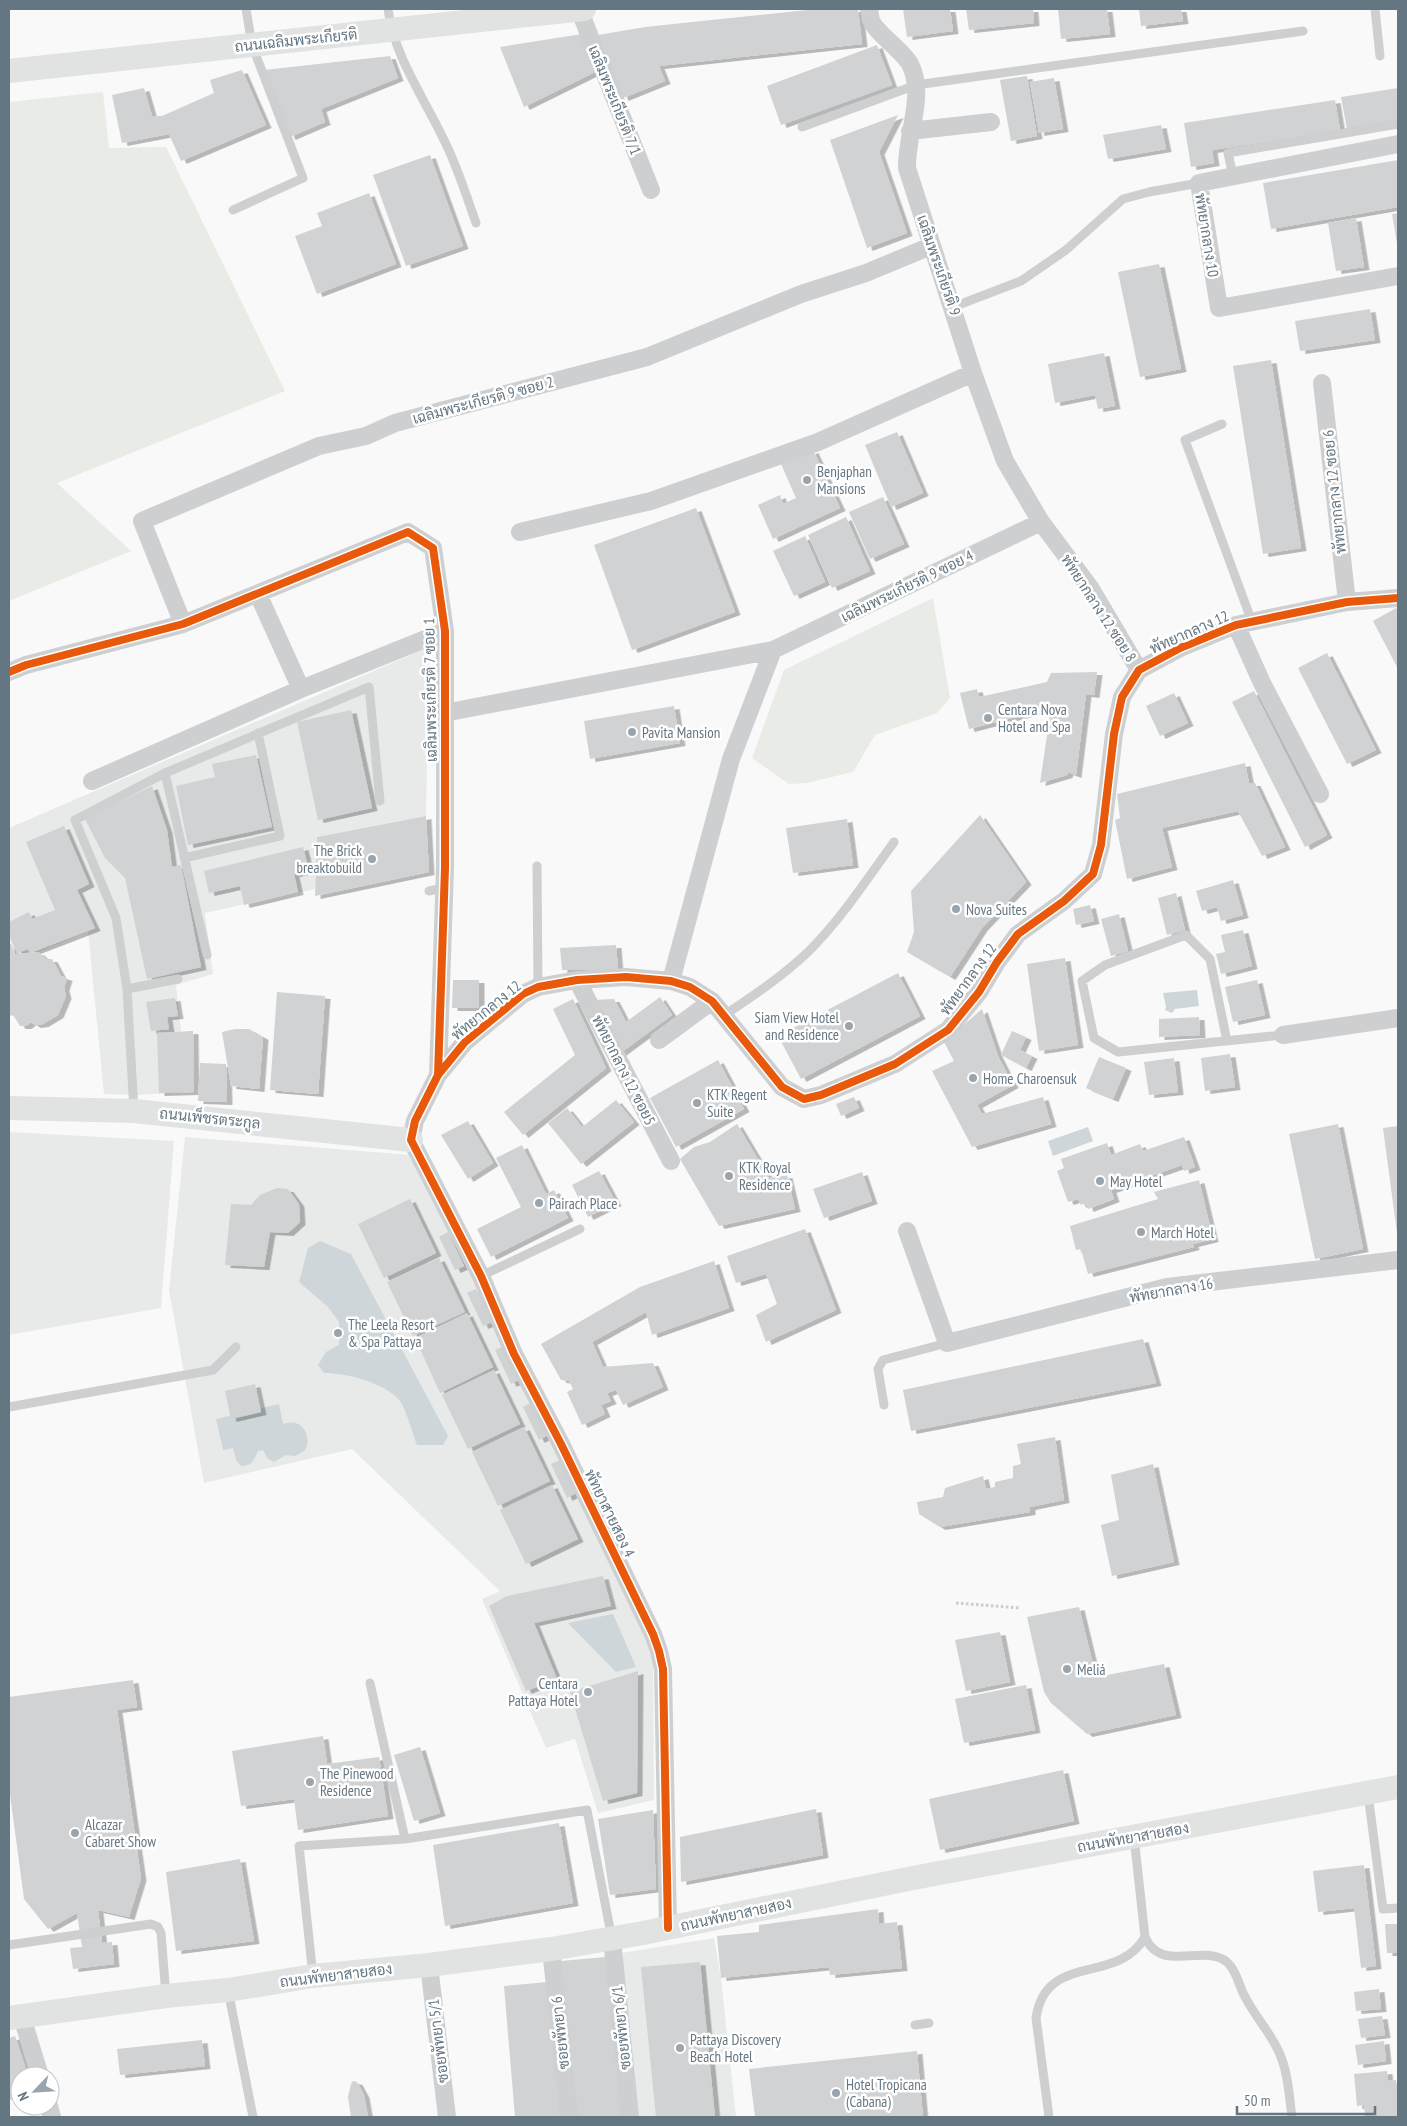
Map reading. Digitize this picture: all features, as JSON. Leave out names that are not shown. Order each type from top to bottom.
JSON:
[{"type":"main road","name":"ถนนเฉลิมพระเกียรติ","points":[[9,71],[252,45],[390,19],[584,9]]},
{"type":"main road","name":"ถนนเพ็ชรตระกูล","points":[[9,1108],[134,1111],[412,1140]]},
{"type":"main road","name":"ถนนพัทยาสายสอง","points":[[16,2018],[166,1996],[228,1990],[313,1976],[429,1965],[612,1939],[913,1878],[1398,1787]]},
{"type":"street","name":"เฉลิมพระเกียรติ 7/1","points":[[579,9],[651,190]]},
{"type":"street","name":"เฉลิมพระเกียรติ 9","points":[[869,9],[871,21],[910,64],[916,85],[914,114],[907,152],[907,168],[973,373],[1005,461],[1041,522]]},
{"type":"street","points":[[910,131],[991,122]]},
{"type":"street","name":"พัทยากลาง 10","points":[[1398,144],[1199,183],[1219,308],[1398,276]]},
{"type":"street","name":"เฉลิมพระเกียรติ 9 ซอย 2","points":[[183,624],[142,522],[319,446],[366,436],[394,423],[647,357],[801,294],[866,273],[931,246]]},
{"type":"street","points":[[520,532],[651,501],[818,442],[973,373]]},
{"type":"street","name":"พัทยากลาง 12 ซอย 6","points":[[1322,382],[1347,602]]},
{"type":"street","name":"เฉลิมพระเกียรติ 9 ซอย 4","points":[[444,713],[773,650],[1041,522]]},
{"type":"street","name":"พัทยากลาง 12 ซอย 8","points":[[1041,522],[1091,590],[1139,670]]},
{"type":"street","name":"เฉลิมพระเกียรติ 7 ซอย 1","points":[[9,672],[26,665],[183,624],[408,532],[433,548],[445,631],[444,713],[437,889],[438,1075]]},
{"type":"street","points":[[258,594],[301,689]]},
{"type":"street","name":"พัทยากลาง 12","points":[[412,1140],[415,1121],[438,1075],[465,1042],[523,994],[538,987],[577,980],[626,977],[671,981],[690,988],[712,1001],[782,1087],[804,1099],[821,1095],[895,1064],[948,1030],[980,992],[997,962],[1018,934],[1064,901],[1093,874],[1101,845],[1114,734],[1122,696],[1139,670],[1180,648],[1244,624],[1347,602],[1398,598]]},
{"type":"street","points":[[1244,624],[1262,683],[1320,794]]},
{"type":"street","points":[[92,781],[301,689],[445,631]]},
{"type":"street","points":[[671,981],[731,760],[773,650]]},
{"type":"street","name":"พัทยากลาง 12 ซอย5","points":[[577,980],[671,1161]]},
{"type":"street","points":[[659,1040],[712,1001]]},
{"type":"street","points":[[1283,1035],[1398,1018]]},
{"type":"street","name":"พัทยาสายสอง 4","points":[[412,1140],[481,1276],[514,1354],[561,1444],[660,1652],[663,1669],[668,1928]]},
{"type":"street","points":[[907,1231],[947,1343]]},
{"type":"street","name":"พัทยากลาง 16","points":[[947,1343],[1167,1288],[1398,1260]]},
{"type":"street","name":"ซอยพัทยา 6/1","points":[[612,1939],[630,2117]]},
{"type":"street","name":"ซอยพัทยา 6","points":[[552,1949],[568,2117]]},
{"type":"street","name":"ซอยพัทยา 5/1","points":[[429,1965],[447,2117]]},
{"type":"street","points":[[16,2018],[36,2066]]},
{"type":"lane","points":[[233,210],[303,178],[252,45],[246,9]]},
{"type":"lane","points":[[1375,9],[1380,56]]},
{"type":"lane","points":[[390,19],[404,62],[444,139],[476,223]]},
{"type":"lane","points":[[802,127],[916,85],[1303,31]]},
{"type":"lane","points":[[1233,176],[1228,153],[1398,124]]},
{"type":"lane","points":[[953,307],[1021,281],[1066,250],[1123,199],[1199,183]]},
{"type":"lane","points":[[1222,424],[1185,440],[1244,624]]},
{"type":"lane","points":[[134,1111],[127,989],[116,918],[74,820],[165,773],[369,687],[380,801]]},
{"type":"lane","points":[[184,858],[280,836],[258,734]]},
{"type":"lane","points":[[165,773],[206,955]]},
{"type":"lane","points":[[724,1016],[767,986],[808,951],[843,912],[894,842]]},
{"type":"lane","points":[[537,866],[538,987]]},
{"type":"lane","points":[[1227,1041],[1210,959],[1186,935],[1105,965],[1082,981],[1094,1038],[1118,1052],[1227,1041],[1283,1035]]},
{"type":"lane","points":[[127,989],[178,978]]},
{"type":"lane","points":[[481,1276],[580,1229]]},
{"type":"lane","points":[[884,1405],[878,1369],[883,1360],[947,1343]]},
{"type":"lane","points":[[9,1407],[214,1370],[236,1347]]},
{"type":"lane","points":[[370,1683],[405,1839]]},
{"type":"lane","points":[[1368,1793],[1383,1910],[1398,1908]]},
{"type":"lane","points":[[313,1976],[299,1846],[405,1839],[587,1810],[612,1939]]},
{"type":"lane","points":[[1134,1837],[1145,1937],[1149,1947],[1156,1953],[1173,1956],[1211,1956],[1228,1963],[1245,1996],[1278,2050],[1284,2066],[1292,2117]]},
{"type":"lane","points":[[9,1945],[151,1924],[158,1927],[161,1933],[166,1996]]},
{"type":"lane","points":[[1049,2117],[1036,2018],[1038,2003],[1045,1991],[1058,1980],[1072,1973],[1105,1966],[1126,1959],[1139,1949],[1145,1937]]},
{"type":"lane","points":[[228,1990],[253,2117]]},
{"type":"lane","points":[[914,2024],[929,2023]]},
{"type":"path","points":[[956,1603],[1020,1608]]},
{"type":"shaded area","points":[[103,92],[109,148],[166,147],[285,391],[57,483],[131,551],[9,601],[9,102]]},
{"type":"shaded area","points":[[933,598],[950,698],[937,713],[875,735],[853,772],[806,783],[789,784],[752,758],[784,670]]},
{"type":"shaded area","points":[[429,647],[426,816],[317,837],[315,889],[205,913],[213,974],[176,985],[181,1032],[193,1031],[194,1092],[134,1095],[104,1094],[88,931],[39,952],[15,954],[9,939],[9,828]]},
{"type":"shaded area","points":[[1197,990],[1199,1006],[1175,1009],[1172,1013],[1165,1010],[1163,993]]},
{"type":"shaded area","points":[[1088,1127],[1093,1141],[1053,1156],[1048,1141]]},
{"type":"shaded area","points":[[9,1132],[174,1141],[161,1308],[9,1335]]},
{"type":"shaded area","name":"The Leela Resort & Spa Pattaya","points":[[185,1137],[412,1155],[653,1646],[654,1800],[598,1813],[575,1739],[546,1748],[482,1599],[500,1591],[352,1449],[204,1483],[169,1290]]},
{"type":"shaded area","points":[[320,1241],[351,1254],[448,1436],[443,1445],[417,1445],[400,1401],[385,1389],[354,1377],[324,1373],[318,1365],[326,1352],[339,1345],[339,1322],[328,1307],[299,1282],[308,1248]]},
{"type":"shaded area","points":[[279,1404],[283,1424],[299,1424],[305,1430],[308,1442],[305,1450],[295,1456],[286,1455],[274,1462],[268,1459],[263,1450],[258,1451],[250,1464],[241,1466],[236,1460],[233,1448],[223,1450],[216,1419]]},
{"type":"shaded area","points":[[613,1614],[636,1667],[616,1672],[568,1623]]},
{"type":"shaded area","name":"Pattaya Discovery Beach Hotel","points":[[714,1938],[721,1978],[736,2117],[638,2117],[622,1953]]},
{"type":"building","points":[[817,9],[858,9],[862,44],[659,66],[665,81],[623,98],[598,35],[645,27]]},
{"type":"building","points":[[903,9],[950,9],[953,31],[907,37]]},
{"type":"building","points":[[966,9],[1033,9],[1034,23],[969,30]]},
{"type":"building","points":[[1058,9],[1107,9],[1110,34],[1061,39]]},
{"type":"building","points":[[1139,9],[1181,9],[1183,21],[1141,26]]},
{"type":"building","points":[[582,34],[597,71],[524,107],[500,47]]},
{"type":"building","points":[[877,45],[892,85],[781,125],[767,86]]},
{"type":"building","points":[[390,56],[398,78],[321,109],[325,122],[290,137],[264,70]]},
{"type":"building","points":[[242,70],[266,125],[181,161],[169,134],[122,143],[112,95],[144,88],[152,116],[162,116],[214,93],[210,80]]},
{"type":"building","points":[[1027,76],[1037,136],[1011,141],[1000,80]]},
{"type":"building","points":[[1054,78],[1063,129],[1039,133],[1030,82]]},
{"type":"building","points":[[1398,88],[1398,120],[1347,129],[1341,97]]},
{"type":"building","points":[[1335,100],[1340,130],[1212,150],[1214,163],[1191,167],[1184,123]]},
{"type":"building","points":[[898,115],[879,152],[907,233],[867,248],[830,140]]},
{"type":"building","points":[[1161,125],[1166,149],[1108,159],[1103,135]]},
{"type":"building","points":[[430,155],[463,246],[406,266],[373,175]]},
{"type":"building","points":[[1398,160],[1398,207],[1271,229],[1263,183]]},
{"type":"building","points":[[369,193],[396,264],[317,294],[295,236],[322,226],[317,213]]},
{"type":"building","points":[[1398,213],[1398,244],[1397,244],[1392,214]]},
{"type":"building","points":[[1356,218],[1364,267],[1336,271],[1328,223]]},
{"type":"building","points":[[1159,264],[1181,369],[1140,377],[1118,272]]},
{"type":"building","points":[[1370,309],[1375,340],[1300,351],[1295,321]]},
{"type":"building","points":[[1104,353],[1115,406],[1098,409],[1095,395],[1055,403],[1048,364]]},
{"type":"building","points":[[1271,360],[1301,548],[1263,554],[1233,366]]},
{"type":"building","points":[[897,432],[923,493],[891,507],[865,445]]},
{"type":"building","name":"Benjaphan Mansions","points":[[813,450],[840,508],[773,539],[758,505],[780,495],[783,504],[796,498],[781,464]]},
{"type":"building","points":[[883,497],[904,544],[870,559],[849,512]]},
{"type":"building","points":[[696,508],[735,612],[632,650],[594,545]]},
{"type":"building","points":[[846,517],[870,571],[832,588],[808,535]]},
{"type":"building","points":[[805,536],[825,582],[794,596],[773,551]]},
{"type":"building","points":[[1396,608],[1398,612],[1398,669],[1373,621]]},
{"type":"building","points":[[1327,653],[1376,750],[1347,764],[1298,668]]},
{"type":"building","name":"Centara Nova Hotel and Spa","points":[[1097,672],[1094,695],[1086,694],[1076,775],[1068,772],[1067,775],[1040,783],[1051,708],[969,729],[960,693],[977,689],[979,697],[1047,682],[1051,673]]},
{"type":"building","points":[[1254,691],[1327,835],[1305,847],[1232,702]]},
{"type":"building","points":[[1174,693],[1188,723],[1160,736],[1146,706]]},
{"type":"building","name":"Pavita Mansion","points":[[674,706],[680,743],[590,759],[584,721]]},
{"type":"building","points":[[351,710],[372,808],[318,820],[297,722]]},
{"type":"building","points":[[256,755],[272,827],[188,845],[176,786],[215,777],[212,764]]},
{"type":"building","points":[[1245,763],[1249,783],[1255,783],[1285,847],[1262,856],[1238,811],[1162,828],[1172,867],[1127,879],[1115,820],[1120,818],[1117,794]]},
{"type":"building","points":[[152,786],[167,830],[172,867],[181,865],[201,967],[147,979],[125,878],[105,858],[85,819]]},
{"type":"building","name":"Nova Suites","points":[[980,815],[1026,882],[982,928],[950,977],[907,952],[914,932],[911,891]]},
{"type":"building","name":"The Brick breaktobuild","points":[[426,816],[429,872],[315,896],[317,837]]},
{"type":"building","points":[[847,819],[853,865],[793,873],[786,828]]},
{"type":"building","points":[[64,826],[89,884],[77,890],[95,928],[30,953],[28,949],[17,953],[9,935],[9,922],[29,912],[32,919],[55,910],[26,842]]},
{"type":"building","points":[[303,847],[309,871],[294,874],[298,892],[244,905],[240,886],[209,893],[204,871]]},
{"type":"building","points":[[1233,880],[1243,915],[1221,921],[1217,907],[1202,911],[1196,891]]},
{"type":"building","points":[[1176,893],[1185,930],[1167,935],[1158,898]]},
{"type":"building","points":[[1090,905],[1094,921],[1076,925],[1073,909]]},
{"type":"building","points":[[1119,914],[1128,951],[1111,956],[1101,919]]},
{"type":"building","points":[[1243,930],[1252,966],[1221,974],[1216,954],[1225,952],[1221,935]]},
{"type":"building","points":[[9,944],[11,944],[15,954],[38,952],[46,959],[52,959],[61,976],[67,978],[64,988],[66,996],[58,1015],[43,1024],[35,1025],[31,1022],[26,1026],[20,1026],[14,1016],[9,1015]]},
{"type":"building","points":[[616,945],[618,969],[562,970],[560,948]]},
{"type":"building","points":[[1065,958],[1078,1045],[1039,1051],[1027,964]]},
{"type":"building","name":"Siam View Hotel and Residence","points":[[898,973],[920,1016],[801,1079],[778,1036]]},
{"type":"building","points":[[453,980],[479,980],[479,1008],[452,1008]]},
{"type":"building","points":[[1257,980],[1265,1015],[1233,1022],[1225,987]]},
{"type":"building","points":[[277,992],[325,996],[318,1094],[270,1090]]},
{"type":"building","points":[[660,997],[672,1015],[619,1054],[593,1000],[614,999],[626,1022]]},
{"type":"building","points":[[175,998],[178,1016],[167,1017],[169,1029],[151,1031],[146,1002]]},
{"type":"building","points":[[573,999],[606,1068],[523,1135],[504,1112],[575,1055],[553,1009]]},
{"type":"building","name":"Home Charoensuk","points":[[982,1009],[998,1056],[1013,1085],[977,1105],[982,1114],[1043,1097],[1051,1124],[972,1147],[932,1071],[954,1061],[944,1042]]},
{"type":"building","points":[[1199,1017],[1200,1035],[1159,1037],[1159,1019]]},
{"type":"building","points":[[235,1029],[249,1029],[263,1037],[259,1089],[231,1086],[222,1032]]},
{"type":"building","points":[[193,1031],[194,1092],[159,1093],[157,1033]]},
{"type":"building","points":[[1012,1031],[1026,1037],[1020,1050],[1032,1056],[1026,1068],[1001,1055]]},
{"type":"building","points":[[1230,1054],[1235,1087],[1205,1091],[1201,1058]]},
{"type":"building","points":[[1099,1057],[1126,1068],[1113,1099],[1086,1088]]},
{"type":"building","points":[[1174,1058],[1178,1092],[1149,1095],[1144,1062]]},
{"type":"building","name":"KTK Regent Suite","points":[[718,1060],[744,1109],[676,1147],[650,1098]]},
{"type":"building","points":[[200,1063],[226,1064],[227,1102],[198,1101]]},
{"type":"building","points":[[854,1097],[859,1108],[841,1116],[836,1104]]},
{"type":"building","points":[[616,1100],[634,1122],[581,1164],[548,1123],[567,1108],[582,1127]]},
{"type":"building","points":[[468,1121],[493,1163],[468,1179],[441,1135]]},
{"type":"building","name":"KTK Royal Residence","points":[[737,1124],[769,1178],[787,1175],[795,1209],[719,1226],[680,1159],[694,1147],[710,1142]]},
{"type":"building","points":[[1338,1124],[1363,1249],[1315,1259],[1289,1134]]},
{"type":"building","points":[[1398,1126],[1398,1233],[1397,1233],[1383,1128]]},
{"type":"building","name":"May Hotel","points":[[1184,1137],[1195,1167],[1184,1171],[1182,1165],[1111,1190],[1114,1199],[1088,1209],[1086,1203],[1081,1205],[1078,1199],[1068,1202],[1057,1171],[1064,1168],[1061,1159],[1107,1143],[1111,1155],[1140,1144],[1143,1151]]},
{"type":"building","name":"Pairach Place","points":[[522,1145],[546,1194],[554,1190],[568,1218],[491,1257],[477,1229],[521,1207],[496,1158]]},
{"type":"building","points":[[599,1171],[616,1203],[588,1217],[572,1185]]},
{"type":"building","points":[[862,1172],[872,1201],[824,1218],[813,1189]]},
{"type":"building","name":"March Hotel","points":[[1199,1180],[1213,1239],[1193,1244],[1194,1247],[1088,1274],[1081,1249],[1076,1250],[1070,1226],[1158,1199],[1154,1192]]},
{"type":"building","points":[[277,1188],[288,1189],[299,1204],[300,1222],[288,1233],[270,1232],[264,1267],[225,1265],[231,1204],[251,1205],[260,1195]]},
{"type":"building","points":[[410,1199],[436,1253],[384,1278],[358,1224]]},
{"type":"building","points":[[805,1229],[836,1310],[766,1342],[756,1315],[777,1304],[766,1274],[736,1283],[727,1256]]},
{"type":"building","points":[[448,1232],[464,1266],[455,1270],[439,1237]]},
{"type":"building","points":[[439,1258],[465,1312],[413,1336],[387,1282]]},
{"type":"building","points":[[714,1261],[729,1308],[652,1335],[646,1312],[592,1342],[603,1367],[653,1363],[663,1387],[623,1405],[616,1390],[607,1393],[611,1401],[601,1405],[605,1414],[582,1425],[567,1392],[573,1389],[569,1381],[561,1380],[541,1344],[640,1287]]},
{"type":"building","points":[[476,1289],[492,1322],[483,1326],[467,1293]]},
{"type":"building","points":[[467,1313],[493,1367],[440,1393],[415,1338]]},
{"type":"building","points":[[1143,1339],[1156,1383],[911,1431],[903,1390]]},
{"type":"building","points":[[504,1346],[521,1379],[511,1384],[495,1350]]},
{"type":"building","points":[[494,1370],[520,1424],[468,1449],[442,1395]]},
{"type":"building","points":[[255,1384],[261,1412],[231,1419],[225,1391]]},
{"type":"building","points":[[532,1402],[548,1435],[539,1440],[523,1407]]},
{"type":"building","points":[[524,1427],[550,1481],[498,1506],[472,1452]]},
{"type":"building","points":[[1055,1437],[1064,1500],[1030,1507],[1030,1512],[940,1527],[919,1514],[917,1502],[943,1497],[945,1488],[983,1476],[986,1489],[995,1487],[995,1482],[1013,1478],[1013,1466],[1021,1464],[1017,1444]]},
{"type":"building","points":[[560,1460],[576,1493],[567,1498],[551,1464]]},
{"type":"building","points":[[1153,1464],[1174,1562],[1112,1576],[1101,1525],[1119,1520],[1111,1475]]},
{"type":"building","points":[[552,1485],[578,1539],[526,1564],[500,1510]]},
{"type":"building","points":[[603,1576],[611,1606],[534,1623],[557,1679],[526,1691],[489,1606],[507,1596]]},
{"type":"building","name":"Meliá","points":[[1079,1607],[1095,1673],[1107,1675],[1164,1664],[1176,1715],[1087,1734],[1051,1703],[1044,1692],[1027,1617]]},
{"type":"building","points":[[1000,1632],[1010,1682],[966,1691],[955,1640]]},
{"type":"building","points":[[638,1671],[637,1793],[603,1801],[570,1692]]},
{"type":"building","name":"Alcazar Cabaret Show","points":[[133,1680],[137,1707],[117,1710],[141,1878],[129,1917],[98,1910],[102,1943],[112,1942],[114,1964],[73,1969],[70,1948],[82,1947],[77,1913],[48,1929],[24,1899],[9,1787],[9,1697]]},
{"type":"building","points":[[1026,1685],[1035,1730],[964,1743],[955,1699]]},
{"type":"building","name":"The Pinewood Residence","points":[[323,1736],[327,1764],[379,1757],[388,1816],[298,1830],[294,1799],[241,1806],[232,1751]]},
{"type":"building","points":[[420,1747],[440,1813],[414,1821],[394,1755]]},
{"type":"building","points":[[1063,1770],[1074,1821],[940,1850],[929,1799]]},
{"type":"building","points":[[816,1809],[823,1855],[681,1882],[680,1837]]},
{"type":"building","points":[[653,1810],[656,1889],[610,1895],[598,1819]]},
{"type":"building","points":[[559,1823],[573,1903],[445,1926],[433,1845]]},
{"type":"building","points":[[240,1859],[254,1941],[176,1951],[166,1872]]},
{"type":"building","points":[[1364,1865],[1376,1966],[1361,1968],[1354,1908],[1318,1912],[1313,1871]]},
{"type":"building","points":[[878,1909],[879,1924],[897,1922],[902,1968],[830,1975],[829,1967],[721,1978],[717,1936],[759,1932],[759,1925]]},
{"type":"building","points":[[1385,1924],[1398,1924],[1398,1953],[1387,1953]]},
{"type":"building","points":[[605,1957],[621,2117],[576,2117],[561,1961]]},
{"type":"building","points":[[700,1962],[715,2117],[656,2117],[641,1967]]},
{"type":"building","points":[[547,1982],[560,2117],[515,2117],[504,1986]]},
{"type":"building","points":[[1379,1989],[1381,2009],[1356,2011],[1354,1992]]},
{"type":"building","points":[[1382,2016],[1385,2035],[1361,2038],[1358,2019]]},
{"type":"building","points":[[15,2036],[25,2066],[10,2066],[9,2100],[9,2038]]},
{"type":"building","points":[[202,2040],[205,2066],[120,2075],[117,2049]]},
{"type":"building","points":[[1384,2041],[1386,2061],[1358,2065],[1355,2045]]},
{"type":"building","name":"Hotel Tropicana (Cabana)","points":[[917,2051],[923,2117],[755,2117],[749,2069]]},
{"type":"building","points":[[1387,2071],[1388,2081],[1396,2080],[1398,2117],[1365,2117],[1364,2105],[1357,2106],[1354,2074]]},
{"type":"building","points":[[353,2081],[357,2082],[364,2095],[368,2117],[351,2117],[348,2097]]},
{"type":"cycle path","points":[[9,672],[26,665],[183,624],[408,532],[433,548],[445,631],[445,868],[438,1075]]},
{"type":"cycle path","points":[[668,1928],[663,1669],[659,1651],[653,1634],[561,1444],[514,1354],[481,1276],[411,1140],[415,1121],[438,1075],[465,1042],[523,994],[538,987],[577,980],[626,977],[671,981],[690,987],[712,1001],[782,1087],[804,1099],[821,1095],[895,1064],[948,1030],[979,992],[997,962],[1018,934],[1064,901],[1093,874],[1101,845],[1114,734],[1122,697],[1139,670],[1180,648],[1236,625],[1347,602],[1398,598]]},
{"type":"place","name":"Benjaphan Mansions","points":[[807,480]]},
{"type":"place","name":"Centara Nova Hotel and Spa","points":[[988,718]]},
{"type":"place","name":"Pavita Mansion","points":[[632,732]]},
{"type":"place","name":"The Brick breaktobuild","points":[[372,859]]},
{"type":"place","name":"Nova Suites","points":[[956,909]]},
{"type":"place","name":"Siam View Hotel and Residence","points":[[849,1026]]},
{"type":"place","name":"Home Charoensuk","points":[[973,1078]]},
{"type":"place","name":"KTK Regent Suite","points":[[697,1103]]},
{"type":"place","name":"KTK Royal Residence","points":[[729,1176]]},
{"type":"place","name":"May Hotel","points":[[1100,1181]]},
{"type":"place","name":"Pairach Place","points":[[539,1203]]},
{"type":"place","name":"March Hotel","points":[[1141,1232]]},
{"type":"place","name":"The Leela Resort & Spa Pattaya","points":[[338,1333]]},
{"type":"place","name":"Meliá","points":[[1067,1669]]},
{"type":"place","name":"Centara Pattaya Hotel","points":[[588,1692]]},
{"type":"place","name":"The Pinewood Residence","points":[[310,1782]]},
{"type":"place","name":"Alcazar Cabaret Show","points":[[75,1833]]},
{"type":"place","name":"Pattaya Discovery Beach Hotel","points":[[680,2048]]},
{"type":"place","name":"Hotel Tropicana (Cabana)","points":[[836,2093]]}]
